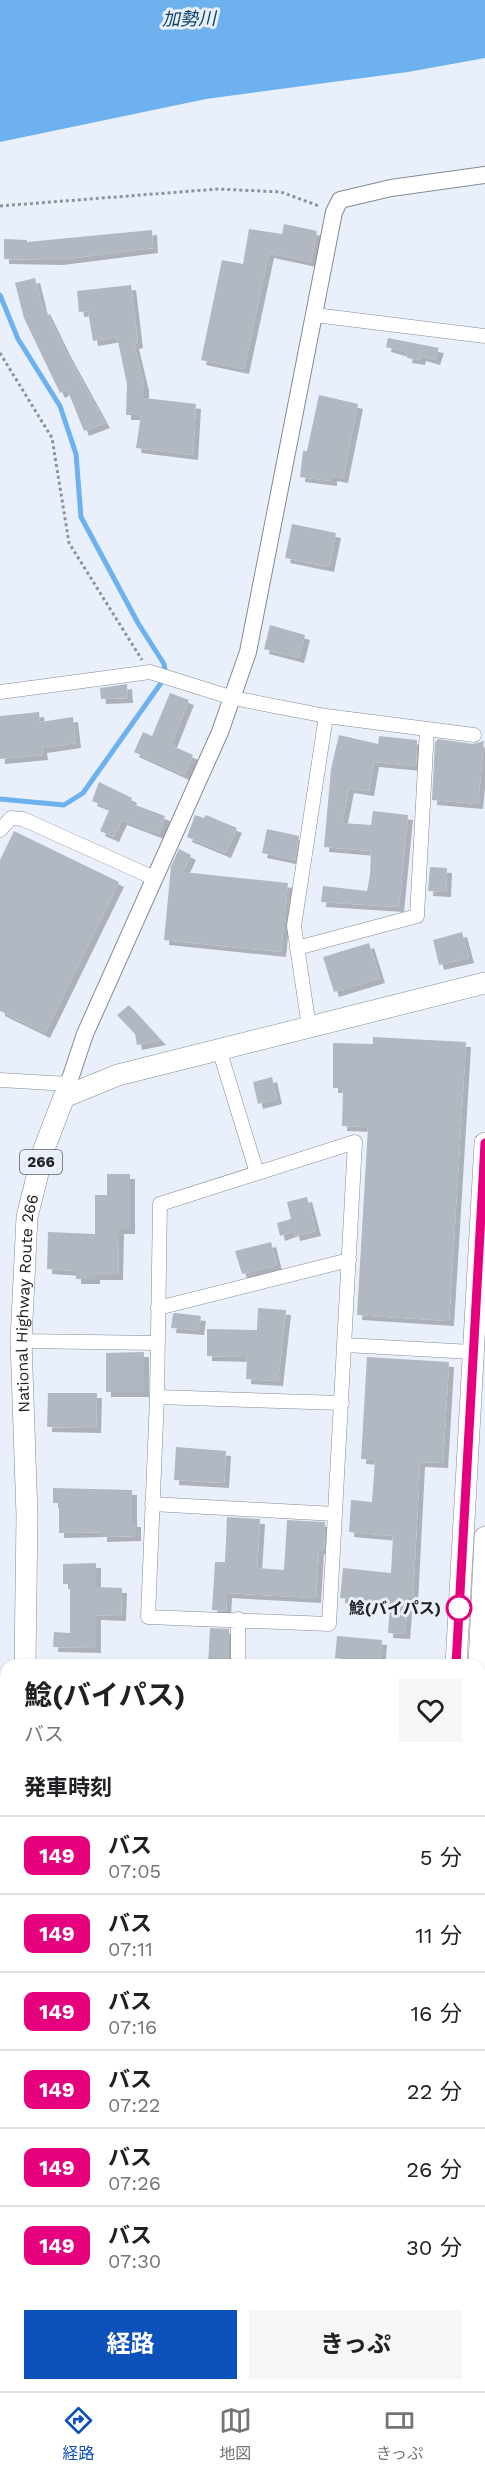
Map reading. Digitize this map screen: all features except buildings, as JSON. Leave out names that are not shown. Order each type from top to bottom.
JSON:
[{"type":"highway","points":[[67,1090],[219,1049],[485,983]]},
{"type":"highway","name":"National Highway Route 266","points":[[25,1659],[27,1516],[21,1341],[27,1218],[44,1149],[67,1090]]},
{"type":"highway","points":[[456,1659],[485,1143]]},
{"type":"highway","points":[[479,1659],[485,1537]]},
{"type":"street","points":[[0,1080],[67,1090],[85,1034],[233,698],[248,652],[334,212],[340,200],[363,193],[485,175]]},
{"type":"street","points":[[315,315],[485,336]]},
{"type":"street","points":[[0,692],[150,672],[233,698],[326,716],[474,735]]},
{"type":"street","points":[[309,1027],[294,926],[326,716]]},
{"type":"street","points":[[297,948],[417,916],[427,729]]},
{"type":"street","points":[[0,830],[11,818],[23,819],[154,878]]},
{"type":"street","points":[[219,1049],[257,1173]]},
{"type":"street","points":[[355,1142],[329,1624],[148,1617],[157,1397],[160,1204],[257,1173],[355,1142]]},
{"type":"street","points":[[158,1308],[349,1260]]},
{"type":"street","points":[[21,1341],[157,1343]]},
{"type":"street","points":[[345,1346],[472,1352]]},
{"type":"street","points":[[157,1397],[342,1403]]},
{"type":"street","points":[[152,1504],[336,1514]]},
{"type":"street","points":[[238,1619],[238,1659]]},
{"type":"path","points":[[0,206],[218,189],[281,192],[334,212]]},
{"type":"path","points":[[0,353],[52,438],[69,543],[150,672]]},
{"type":"water","name":"加勢川","points":[[0,0],[485,0],[485,58],[408,72],[206,99],[0,142]]},
{"type":"waterway","points":[[0,295],[18,339],[60,406],[76,454],[81,517],[138,623],[164,664],[166,676],[83,793],[64,805],[0,799]]},
{"type":"bus line","name":"149","points":[[456,1659],[485,1143]]},
{"type":"place","name":"鯰(バイパス)","points":[[459,1608]]}]
